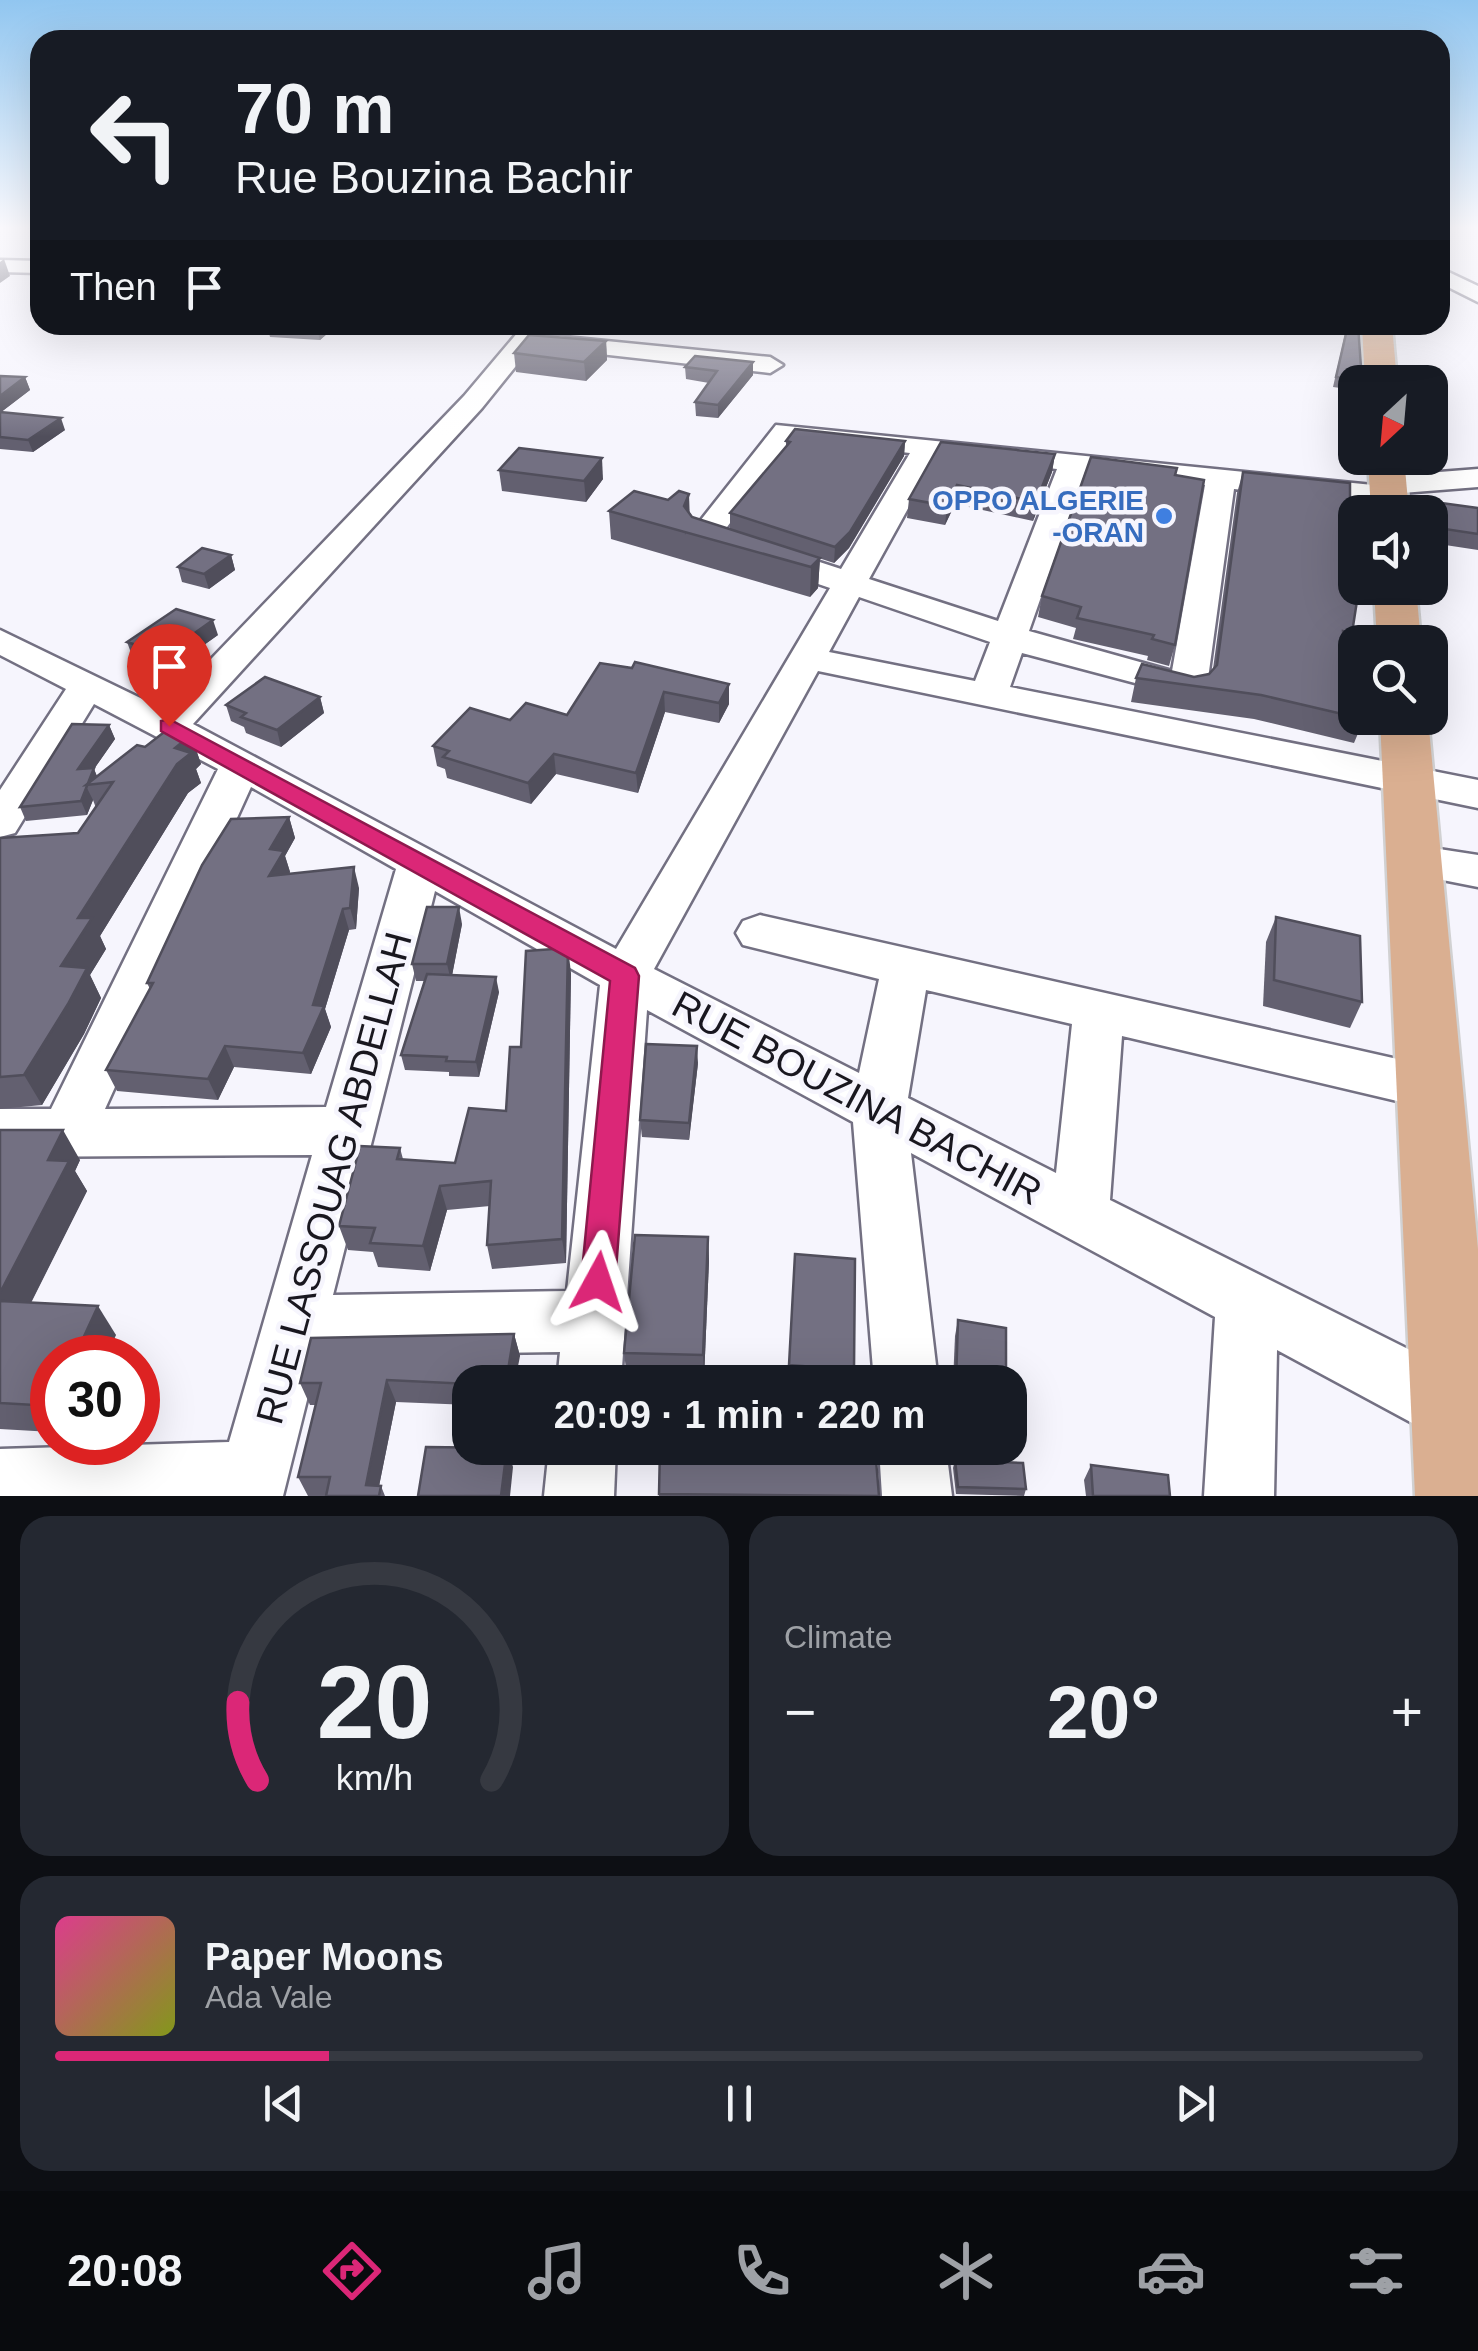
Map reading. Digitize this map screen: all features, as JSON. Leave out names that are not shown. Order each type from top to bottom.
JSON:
[{"type":"main road","points":[[1378,335],[1380,365]]},
{"type":"main road","points":[[1405,735],[1427,1086],[1465,1413],[1458,1496]]},
{"type":"street","points":[[169,726],[473,402],[529,335]]},
{"type":"street","points":[[553,335],[770,365]]},
{"type":"street","points":[[1221,478],[1188,686],[1082,661],[705,534],[786,432],[1221,478],[1388,488],[1478,478]]},
{"type":"street","points":[[591,1365],[625,976],[928,447]]},
{"type":"street","points":[[988,696],[1074,462]]},
{"type":"street","name":"RUE BOUZINA BACHIR","points":[[0,641],[241,764],[625,976],[1465,1413]]},
{"type":"street","points":[[806,658],[1408,784],[1478,794]]},
{"type":"street","points":[[1074,714],[1082,661]]},
{"type":"street","points":[[0,823],[88,684]]},
{"type":"street","points":[[67,1133],[241,764]]},
{"type":"street","points":[[1413,860],[1478,871]]},
{"type":"street","name":"RUE LASSOUAG ABDELLAH","points":[[250,1485],[298,1326],[344,1130],[421,861]]},
{"type":"street","points":[[760,932],[1427,1086]]},
{"type":"street","points":[[904,1365],[879,1109],[906,966]]},
{"type":"street","points":[[1080,1214],[1099,1010]]},
{"type":"street","points":[[0,1133],[344,1130]]},
{"type":"street","points":[[1239,1496],[1247,1302]]},
{"type":"street","points":[[298,1326],[595,1321]]},
{"type":"street","points":[[579,1496],[582,1465]]},
{"type":"street","points":[[914,1465],[917,1496]]},
{"type":"street","points":[[0,1483],[250,1485]]},
{"type":"building","points":[[529,335],[606,341],[584,362],[514,353]]},
{"type":"building","points":[[1346,335],[1359,335],[1361,365],[1339,365]]},
{"type":"building","points":[[695,356],[753,362],[718,405],[695,402],[717,371],[685,367]]},
{"type":"building","points":[[0,376],[25,377],[0,396]]},
{"type":"building","points":[[0,412],[61,418],[28,440],[0,437]]},
{"type":"building","points":[[795,429],[905,441],[850,532],[835,547],[730,513],[790,442],[786,441]]},
{"type":"building","points":[[941,442],[1055,454],[1036,502],[957,485],[947,506],[909,499]]},
{"type":"building","points":[[519,448],[602,458],[584,481],[499,470]]},
{"type":"building","points":[[1091,457],[1177,468],[1175,475],[1204,480],[1175,645],[1152,639],[1154,635],[1077,618],[1081,607],[1042,596]]},
{"type":"building","points":[[1243,472],[1350,483],[1350,495],[1338,495],[1338,605],[1356,605],[1353,625],[1338,625],[1338,713],[1261,695],[1136,678],[1142,664],[1194,677],[1209,674],[1217,665]]},
{"type":"building","points":[[634,491],[668,500],[679,491],[689,494],[684,506],[692,517],[820,558],[811,567],[609,511]]},
{"type":"building","points":[[1448,504],[1478,508],[1478,534],[1448,530]]},
{"type":"building","points":[[202,548],[231,555],[204,574],[178,567]]},
{"type":"building","points":[[176,609],[213,620],[165,654],[127,642]]},
{"type":"building","points":[[635,662],[729,684],[719,703],[664,692],[636,773],[554,754],[528,783],[443,757],[449,751],[433,746],[470,708],[510,720],[526,703],[567,715],[600,663],[632,668]]},
{"type":"building","points":[[265,677],[320,697],[277,730],[241,717],[246,713],[226,705]]},
{"type":"building","points":[[72,724],[109,725],[78,769],[94,768],[81,801],[20,807]]},
{"type":"building","points":[[172,726],[191,735],[175,748],[191,753],[177,764],[78,918],[92,918],[61,966],[87,968],[24,1075],[0,1077],[0,838],[78,833],[113,782],[86,785],[137,745],[145,747]]},
{"type":"building","points":[[289,817],[270,849],[284,851],[269,876],[354,867],[350,908],[343,909],[313,1005],[324,1006],[303,1053],[225,1046],[208,1079],[106,1070],[153,983],[147,983],[202,865],[231,819]]},
{"type":"building","points":[[427,907],[459,907],[447,964],[412,964]]},
{"type":"building","points":[[1276,917],[1360,936],[1362,1002],[1274,980]]},
{"type":"building","points":[[568,948],[562,1239],[487,1245],[491,1181],[440,1186],[423,1246],[370,1243],[375,1228],[339,1226],[360,1146],[400,1148],[397,1159],[455,1163],[469,1108],[506,1111],[510,1047],[521,1047],[526,951]]},
{"type":"building","points":[[427,974],[496,977],[476,1062],[401,1055]]},
{"type":"building","points":[[646,1044],[697,1046],[689,1123],[640,1120]]},
{"type":"building","points":[[0,1130],[63,1130],[48,1160],[69,1161],[0,1293]]},
{"type":"building","points":[[635,1235],[708,1237],[703,1355],[624,1353]]},
{"type":"building","points":[[795,1254],[855,1259],[854,1365],[789,1365]]},
{"type":"building","points":[[0,1301],[98,1306],[85,1335],[30,1335],[30,1405],[0,1403]]},
{"type":"building","points":[[958,1320],[1006,1328],[1006,1365],[957,1365]]},
{"type":"building","points":[[514,1334],[509,1365],[452,1365],[452,1383],[387,1380],[366,1485],[381,1486],[379,1496],[326,1496],[330,1477],[298,1477],[321,1383],[300,1383],[311,1338]]},
{"type":"building","points":[[426,1447],[452,1447],[452,1465],[505,1465],[501,1496],[418,1496]]},
{"type":"building","points":[[660,1465],[876,1465],[879,1496],[659,1494]]},
{"type":"building","points":[[956,1465],[1023,1465],[1026,1489],[958,1487]]},
{"type":"building","points":[[1091,1465],[1168,1475],[1170,1496],[1093,1496]]},
{"type":"place","name":"OPPO ALGERIE -ORAN","points":[[1164,516]]},
{"type":"route","points":[[169,726],[625,976],[598,1282]]}]
